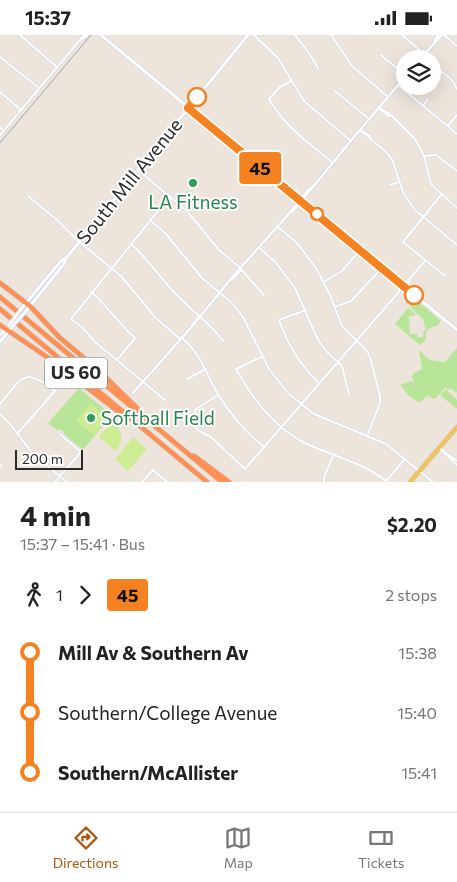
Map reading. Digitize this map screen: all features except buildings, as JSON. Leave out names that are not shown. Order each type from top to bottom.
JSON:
[{"type":"highway","points":[[0,283],[29,304],[59,337],[113,383],[154,425]]},
{"type":"highway","name":"US 60","points":[[0,297],[222,482]]},
{"type":"highway","name":"US 60","points":[[0,309],[207,482]]},
{"type":"highway","points":[[0,325],[6,331],[47,357],[153,437]]},
{"type":"highway","points":[[183,450],[199,459],[229,482]]},
{"type":"highway","points":[[182,461],[203,482]]},
{"type":"main road","points":[[80,40],[85,35]]},
{"type":"main road","points":[[101,35],[457,330]]},
{"type":"main road","name":"South Mill Avenue","points":[[0,342],[6,331],[61,261],[79,242],[248,35]]},
{"type":"main road","name":"South Mill Avenue","points":[[0,335],[6,331]]},
{"type":"main road","points":[[410,482],[457,427]]},
{"type":"street","points":[[20,35],[57,67]]},
{"type":"street","points":[[254,35],[272,51],[286,70],[304,101],[351,141]]},
{"type":"street","points":[[295,35],[318,68]]},
{"type":"street","points":[[331,35],[352,66],[388,97]]},
{"type":"street","points":[[402,35],[418,50]]},
{"type":"street","points":[[428,50],[441,35],[457,46]]},
{"type":"street","points":[[0,135],[80,40]]},
{"type":"street","points":[[381,55],[396,68]]},
{"type":"street","points":[[0,57],[39,89]]},
{"type":"street","points":[[441,71],[452,80],[457,89]]},
{"type":"street","points":[[292,81],[280,87],[269,99],[288,125],[333,163]]},
{"type":"street","points":[[133,393],[301,201],[342,151],[345,150],[396,87]]},
{"type":"street","points":[[335,91],[369,119]]},
{"type":"street","points":[[0,92],[21,110]]},
{"type":"street","points":[[410,95],[457,134]]},
{"type":"street","points":[[423,106],[428,99]]},
{"type":"street","points":[[379,108],[411,134],[424,156],[431,184],[457,208]]},
{"type":"street","points":[[448,126],[457,115]]},
{"type":"street","points":[[0,127],[4,131]]},
{"type":"street","points":[[360,130],[370,136],[370,139],[392,159],[399,182],[408,201],[423,217],[457,245]]},
{"type":"street","points":[[424,156],[436,155],[457,171]]},
{"type":"street","points":[[139,158],[144,162]]},
{"type":"street","points":[[138,170],[190,214],[215,245],[264,295]]},
{"type":"street","points":[[390,185],[399,182]]},
{"type":"street","points":[[441,195],[403,242],[444,276]]},
{"type":"street","points":[[28,196],[124,279],[155,317],[194,349],[218,395],[233,416],[263,447]]},
{"type":"street","points":[[165,400],[95,342],[82,327],[71,319],[170,196]]},
{"type":"street","points":[[150,220],[166,234],[202,278],[231,302],[243,317],[262,356],[288,394],[314,413],[386,444],[433,482]]},
{"type":"street","points":[[278,227],[297,243],[312,262],[324,281],[342,326],[367,351],[370,357],[380,403],[367,435]]},
{"type":"street","points":[[131,244],[149,261],[172,291],[212,327],[223,341]]},
{"type":"street","points":[[260,248],[287,277],[306,310],[318,340],[342,366],[350,395]]},
{"type":"street","points":[[324,281],[342,271],[360,250]]},
{"type":"street","points":[[218,395],[196,409],[192,419],[194,426],[199,431],[212,437],[245,469],[408,283],[413,274],[425,261]]},
{"type":"street","points":[[335,307],[351,301],[382,267]]},
{"type":"street","points":[[92,292],[101,300],[122,327],[135,338],[117,360]]},
{"type":"street","points":[[306,310],[279,320],[296,358],[319,383]]},
{"type":"street","points":[[262,356],[236,369],[257,401],[282,426],[304,442],[363,466],[386,481],[406,459]]},
{"type":"street","points":[[186,379],[206,369]]},
{"type":"street","points":[[0,404],[18,381],[25,377],[32,376],[40,379],[55,391],[17,434]]},
{"type":"street","points":[[0,414],[33,454],[67,482]]},
{"type":"street","points":[[187,419],[192,419]]},
{"type":"street","points":[[55,482],[81,452],[60,434]]},
{"type":"street","points":[[439,449],[457,461]]},
{"type":"street","points":[[439,449],[457,465]]},
{"type":"street","points":[[324,482],[324,477],[334,454]]},
{"type":"street","points":[[142,482],[153,470],[167,482]]},
{"type":"green space","points":[[415,299],[441,321],[437,326],[428,329],[426,339],[420,345],[395,324],[408,308],[416,315],[409,316],[410,334],[417,334],[418,337],[423,337],[423,332],[426,330],[423,319],[409,306]]},
{"type":"green space","points":[[457,348],[457,391],[456,393],[450,388],[447,391],[446,387],[435,399],[427,396],[419,403],[408,395],[400,385],[411,381],[414,383],[412,376],[422,369],[419,350],[430,360],[445,362]]},
{"type":"green space","points":[[79,388],[110,414],[110,417],[83,450],[66,436],[62,430],[57,430],[48,423]]},
{"type":"green space","points":[[445,390],[457,400],[457,409],[440,395]]},
{"type":"green space","name":"Softball Field","points":[[91,403],[100,412],[103,422],[95,435],[77,422]]},
{"type":"green space","points":[[113,421],[119,428],[121,435],[116,451],[100,438],[100,435]]},
{"type":"green space","points":[[133,437],[147,449],[128,471],[115,459]]},
{"type":"railway","points":[[0,143],[91,35]]},
{"type":"bus line","name":"45","points":[[197,97],[188,108],[414,295]]},
{"type":"place","name":"LA Fitness","points":[[193,183]]},
{"type":"place","name":"Softball Field","points":[[91,418]]}]
